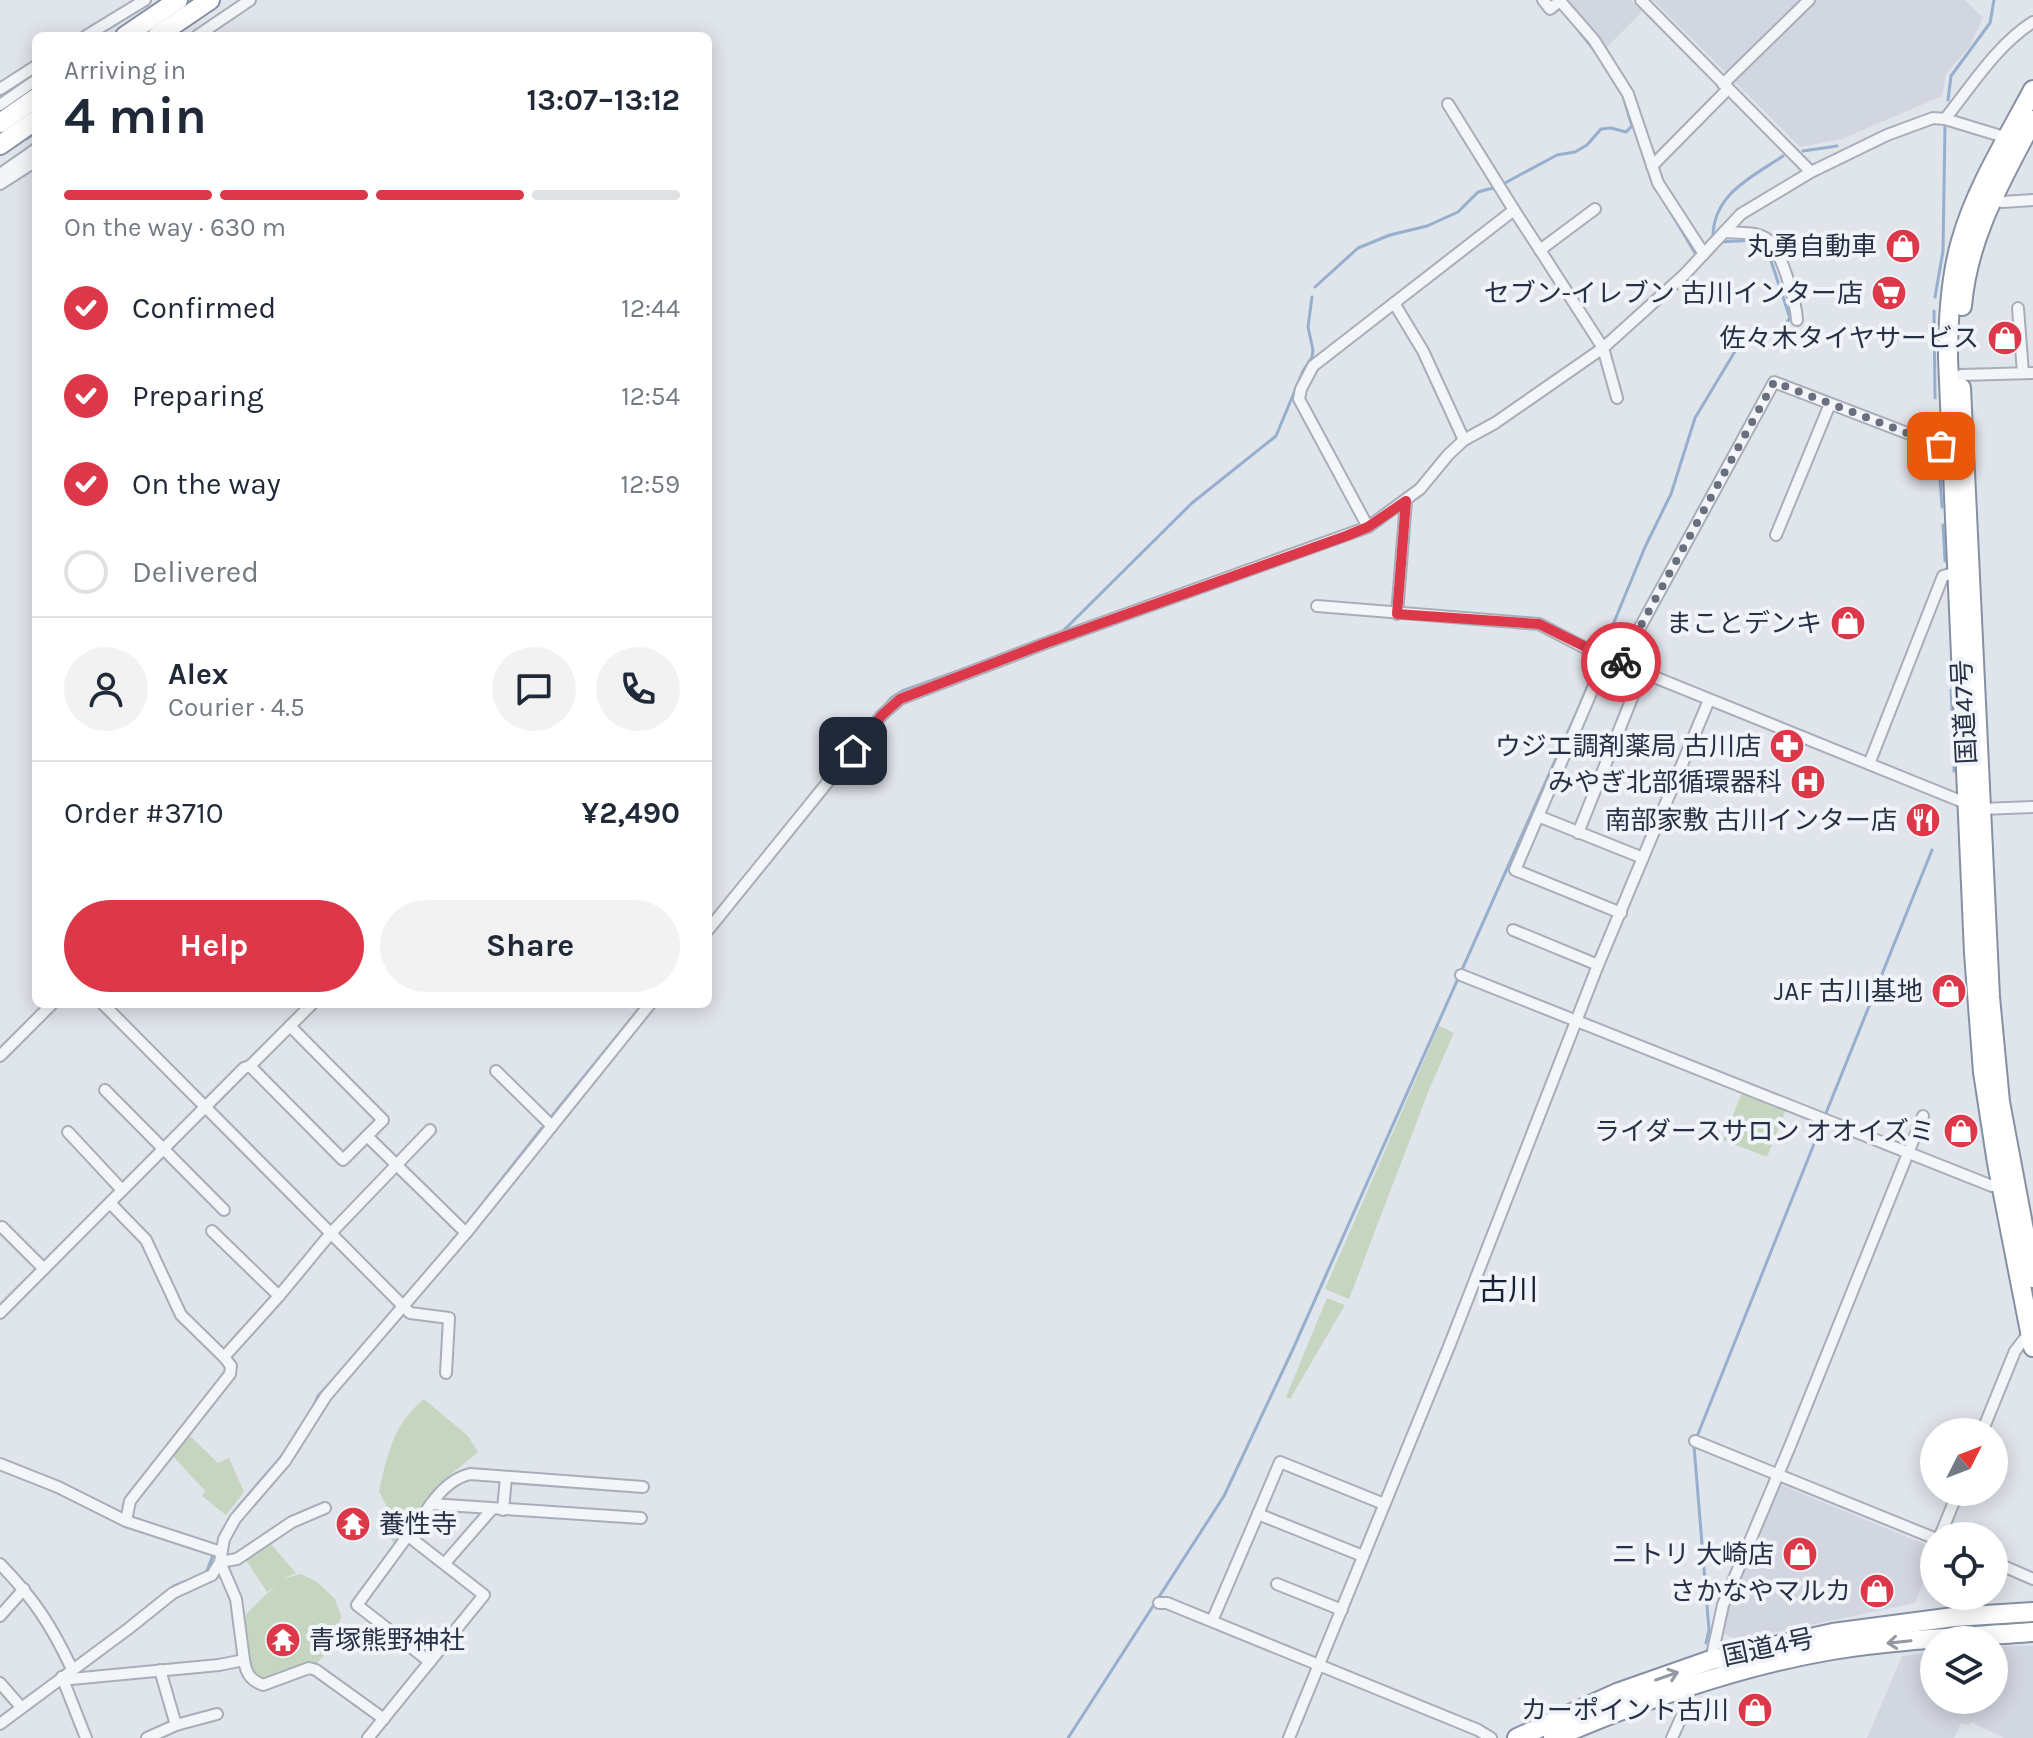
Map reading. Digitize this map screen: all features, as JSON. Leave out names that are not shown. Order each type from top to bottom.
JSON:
[{"type":"highway","points":[[131,32],[178,0]]},
{"type":"highway","points":[[163,32],[210,0]]},
{"type":"highway","name":"国道47号","points":[[2032,1340],[2000,1182],[1983,1072],[1974,953],[1975,806],[1959,328],[1978,228],[2033,90]]},
{"type":"highway","points":[[0,123],[32,101]]},
{"type":"highway","name":"国道47号","points":[[2033,120],[2014,141],[1968,219],[1954,266],[1948,317],[1957,572],[1990,997],[2000,1102],[2026,1211],[2033,1278]]},
{"type":"highway","points":[[0,145],[32,123]]},
{"type":"highway","name":"国道4号","points":[[1517,1738],[1617,1693],[1711,1660],[1833,1633],[1954,1617],[2033,1612]]},
{"type":"highway","name":"国道4号","points":[[1553,1738],[1623,1709],[1743,1671],[1831,1650],[2033,1632]]},
{"type":"street","points":[[94,32],[145,0]]},
{"type":"street","points":[[203,32],[250,0]]},
{"type":"street","points":[[1543,0],[1550,9],[1561,1],[1594,40],[1628,94],[1658,183],[1704,254]]},
{"type":"street","points":[[1641,0],[1811,172]]},
{"type":"street","points":[[1652,166],[1809,0]]},
{"type":"street","points":[[1945,119],[1998,53],[2019,31],[2033,22]]},
{"type":"street","points":[[0,89],[32,69]]},
{"type":"street","points":[[7,102],[32,83]]},
{"type":"street","points":[[1448,104],[1603,348],[1617,398]]},
{"type":"street","points":[[712,925],[882,715],[900,699],[1061,637],[1368,527],[1406,501],[1464,440],[1495,423],[1603,348],[1755,204],[1811,172],[1887,135],[1933,118],[2014,141]]},
{"type":"street","points":[[0,174],[32,148]]},
{"type":"street","points":[[0,184],[32,164]]},
{"type":"street","points":[[1991,198],[2002,202],[2033,200]]},
{"type":"street","points":[[1540,250],[1595,209]]},
{"type":"street","points":[[1368,527],[1299,399],[1301,389],[1313,366],[1514,210]]},
{"type":"street","points":[[1719,237],[1759,235],[1775,246],[1797,320]]},
{"type":"street","points":[[1394,303],[1423,351],[1464,440]]},
{"type":"street","points":[[1961,375],[2028,373],[2018,308]]},
{"type":"street","points":[[1620,664],[1774,382],[1941,446],[1951,444]]},
{"type":"street","points":[[1776,535],[1830,404]]},
{"type":"street","points":[[1397,614],[1406,501]]},
{"type":"street","points":[[1869,764],[1943,576],[1957,572]]},
{"type":"street","points":[[1317,606],[1539,624],[1620,664],[1975,806],[2033,807]]},
{"type":"street","points":[[1602,656],[1515,870],[1621,913]]},
{"type":"street","points":[[1578,833],[1642,673]]},
{"type":"street","points":[[1289,1738],[1321,1665],[1598,965],[1709,700]]},
{"type":"street","points":[[1538,816],[1643,858]]},
{"type":"street","points":[[1513,930],[1598,965]]},
{"type":"street","points":[[1461,975],[1992,1186],[2000,1182]]},
{"type":"street","points":[[0,1056],[48,1008]]},
{"type":"street","points":[[107,1008],[410,1313],[449,1318],[446,1373]]},
{"type":"street","points":[[0,1313],[308,1008]]},
{"type":"street","points":[[0,1724],[173,1593],[212,1575],[235,1519],[285,1461],[326,1396],[466,1233],[647,1008]]},
{"type":"street","points":[[250,1066],[343,1160],[383,1120],[290,1026]]},
{"type":"street","points":[[496,1071],[552,1126]]},
{"type":"street","points":[[105,1090],[224,1210]]},
{"type":"street","points":[[1711,1660],[1723,1605],[1923,1116]]},
{"type":"street","points":[[224,1357],[331,1233],[430,1130]]},
{"type":"street","points":[[68,1132],[122,1190]]},
{"type":"street","points":[[367,1136],[466,1233]]},
{"type":"street","points":[[110,1203],[146,1240],[181,1315],[231,1366],[230,1374],[130,1501],[126,1521]]},
{"type":"street","points":[[2,1227],[44,1269]]},
{"type":"street","points":[[212,1231],[279,1296]]},
{"type":"street","points":[[1988,1418],[2015,1351],[2032,1340]]},
{"type":"street","points":[[1695,1441],[1920,1530]]},
{"type":"street","points":[[1212,1621],[1280,1462],[1384,1504]]},
{"type":"street","points":[[0,1464],[58,1487],[126,1521],[220,1557],[237,1559],[292,1522],[325,1508]]},
{"type":"street","points":[[430,1662],[357,1605],[440,1491],[459,1476],[470,1474],[643,1487]]},
{"type":"street","points":[[445,1563],[498,1510],[506,1477]]},
{"type":"street","points":[[431,1504],[641,1518]]},
{"type":"street","points":[[1258,1514],[1363,1556]]},
{"type":"street","points":[[368,1738],[484,1595],[407,1535]]},
{"type":"street","points":[[220,1557],[236,1599],[246,1671],[252,1680],[261,1685],[302,1669],[316,1670],[384,1719]]},
{"type":"street","points":[[0,1564],[46,1617],[86,1738]]},
{"type":"street","points":[[2008,1568],[2033,1579]]},
{"type":"street","points":[[1277,1584],[1342,1610]]},
{"type":"street","points":[[0,1616],[24,1589]]},
{"type":"street","points":[[1159,1603],[1167,1603],[1321,1665],[1491,1738]]},
{"type":"street","points":[[67,1673],[71,1679],[244,1660]]},
{"type":"street","points":[[160,1670],[176,1725]]},
{"type":"street","points":[[0,1683],[21,1707]]},
{"type":"street","points":[[1672,1738],[1688,1702],[1687,1689]]},
{"type":"street","points":[[147,1738],[176,1725],[217,1714]]},
{"type":"shaded area","points":[[1569,0],[1631,0],[1642,12],[1604,50]]},
{"type":"shaded area","points":[[1653,0],[1965,0],[1983,18],[1969,47],[1946,74],[1942,96],[1842,139],[1800,147]]},
{"type":"shaded area","points":[[1779,1484],[1920,1542],[1920,1591],[1915,1603],[1739,1640],[1719,1632]]},
{"type":"shaded area","points":[[2008,1646],[2033,1646],[2033,1738],[2004,1738],[1971,1722],[1969,1725],[1961,1723],[1954,1738],[1867,1738],[1902,1656],[1920,1654],[1920,1714],[2008,1714]]},
{"type":"green space","points":[[1439,1026],[1454,1033],[1430,1087],[1349,1299],[1325,1289]]},
{"type":"green space","points":[[1743,1090],[1787,1107],[1767,1157],[1723,1140]]},
{"type":"green space","points":[[1327,1298],[1345,1305],[1290,1399],[1286,1397]]},
{"type":"green space","points":[[424,1399],[468,1436],[478,1452],[438,1485],[394,1543],[377,1521],[388,1509],[379,1491],[389,1452],[399,1430]]},
{"type":"green space","points":[[190,1436],[218,1463],[229,1458],[244,1492],[226,1515],[202,1496],[205,1491],[172,1455]]},
{"type":"green space","points":[[268,1541],[296,1573],[282,1579],[301,1574],[317,1582],[335,1599],[341,1616],[335,1643],[315,1665],[263,1681],[257,1677],[250,1663],[245,1621],[247,1613],[278,1583],[267,1592],[244,1557]]},
{"type":"waterway","points":[[1948,100],[1951,76],[1990,23],[1994,0]]},
{"type":"waterway","points":[[1579,31],[1594,50]]},
{"type":"waterway","points":[[1607,70],[1623,96],[1634,125]]},
{"type":"waterway","points":[[1935,297],[1943,251],[1945,125]]},
{"type":"waterway","points":[[1503,184],[1557,155],[1575,152],[1587,145],[1601,129],[1626,132],[1632,126]]},
{"type":"waterway","points":[[1803,151],[1837,146]]},
{"type":"waterway","points":[[1713,237],[1715,222],[1727,198],[1736,188],[1783,156]]},
{"type":"waterway","points":[[1315,287],[1358,248],[1390,235],[1427,226],[1458,212],[1478,192],[1493,188]]},
{"type":"waterway","points":[[1667,206],[1695,253]]},
{"type":"waterway","points":[[1068,1738],[1224,1496],[1293,1349],[1579,707],[1645,547],[1671,494],[1695,418],[1737,348],[1752,337],[1781,330],[1790,318],[1767,249],[1750,241],[1719,242]]},
{"type":"waterway","points":[[1061,633],[1192,503],[1276,436],[1312,357],[1308,327],[1312,297]]},
{"type":"waterway","points":[[1934,311],[1935,398]]},
{"type":"waterway","points":[[1936,415],[1937,439]]},
{"type":"waterway","points":[[1938,450],[1942,507]]},
{"type":"waterway","points":[[1943,525],[1945,561]]},
{"type":"waterway","points":[[831,770],[891,698],[902,691],[975,665]]},
{"type":"waterway","points":[[1951,690],[1952,710]]},
{"type":"waterway","points":[[1952,724],[1953,743]]},
{"type":"waterway","points":[[1954,759],[1954,771]]},
{"type":"waterway","points":[[1826,1113],[1932,850]]},
{"type":"waterway","points":[[552,1116],[640,1008]]},
{"type":"waterway","points":[[468,1222],[542,1128]]},
{"type":"waterway","points":[[1696,1439],[1818,1134]]},
{"type":"waterway","points":[[447,1248],[454,1238]]},
{"type":"waterway","points":[[312,1410],[318,1396],[333,1380]]},
{"type":"waterway","points":[[1694,1446],[1709,1630],[1706,1643]]},
{"type":"waterway","points":[[224,1528],[287,1450]]},
{"type":"waterway","points":[[206,1573],[213,1555]]},
{"type":"waterway","points":[[160,1597],[184,1582]]},
{"type":"tunnel","points":[[12,103],[32,139]]},
{"type":"way so far","points":[[1621,662],[1774,382],[1941,446]]},
{"type":"place","name":"丸勇自動車","points":[[1903,246]]},
{"type":"place","name":"セブン-イレブン 古川インター店","points":[[1889,293]]},
{"type":"place","name":"佐々木タイヤサービス","points":[[2005,338]]},
{"type":"place","name":"まことデンキ","points":[[1848,623]]},
{"type":"place","name":"ウジエ調剤薬局 古川店","points":[[1787,746]]},
{"type":"place","name":"みやぎ北部循環器科","points":[[1808,782]]},
{"type":"place","name":"南部家敷 古川インター店","points":[[1923,820]]},
{"type":"place","name":"JAF 古川基地","points":[[1949,991]]},
{"type":"place","name":"ライダースサロン オオイズミ","points":[[1961,1131]]},
{"type":"place","name":"養性寺","points":[[353,1524]]},
{"type":"place","name":"ニトリ 大崎店","points":[[1800,1554]]},
{"type":"place","name":"さかなやマルカ","points":[[1877,1591]]},
{"type":"place","name":"青塚熊野神社","points":[[283,1640]]},
{"type":"place","name":"カーポイント古川","points":[[1755,1710]]},
{"type":"district","name":"古川","points":[[1508,1290]]},
{"type":"route","points":[[853,751],[882,715],[900,699],[1046,643],[1346,536],[1368,527],[1406,501],[1397,614],[1539,624],[1595,653],[1621,662]]}]
